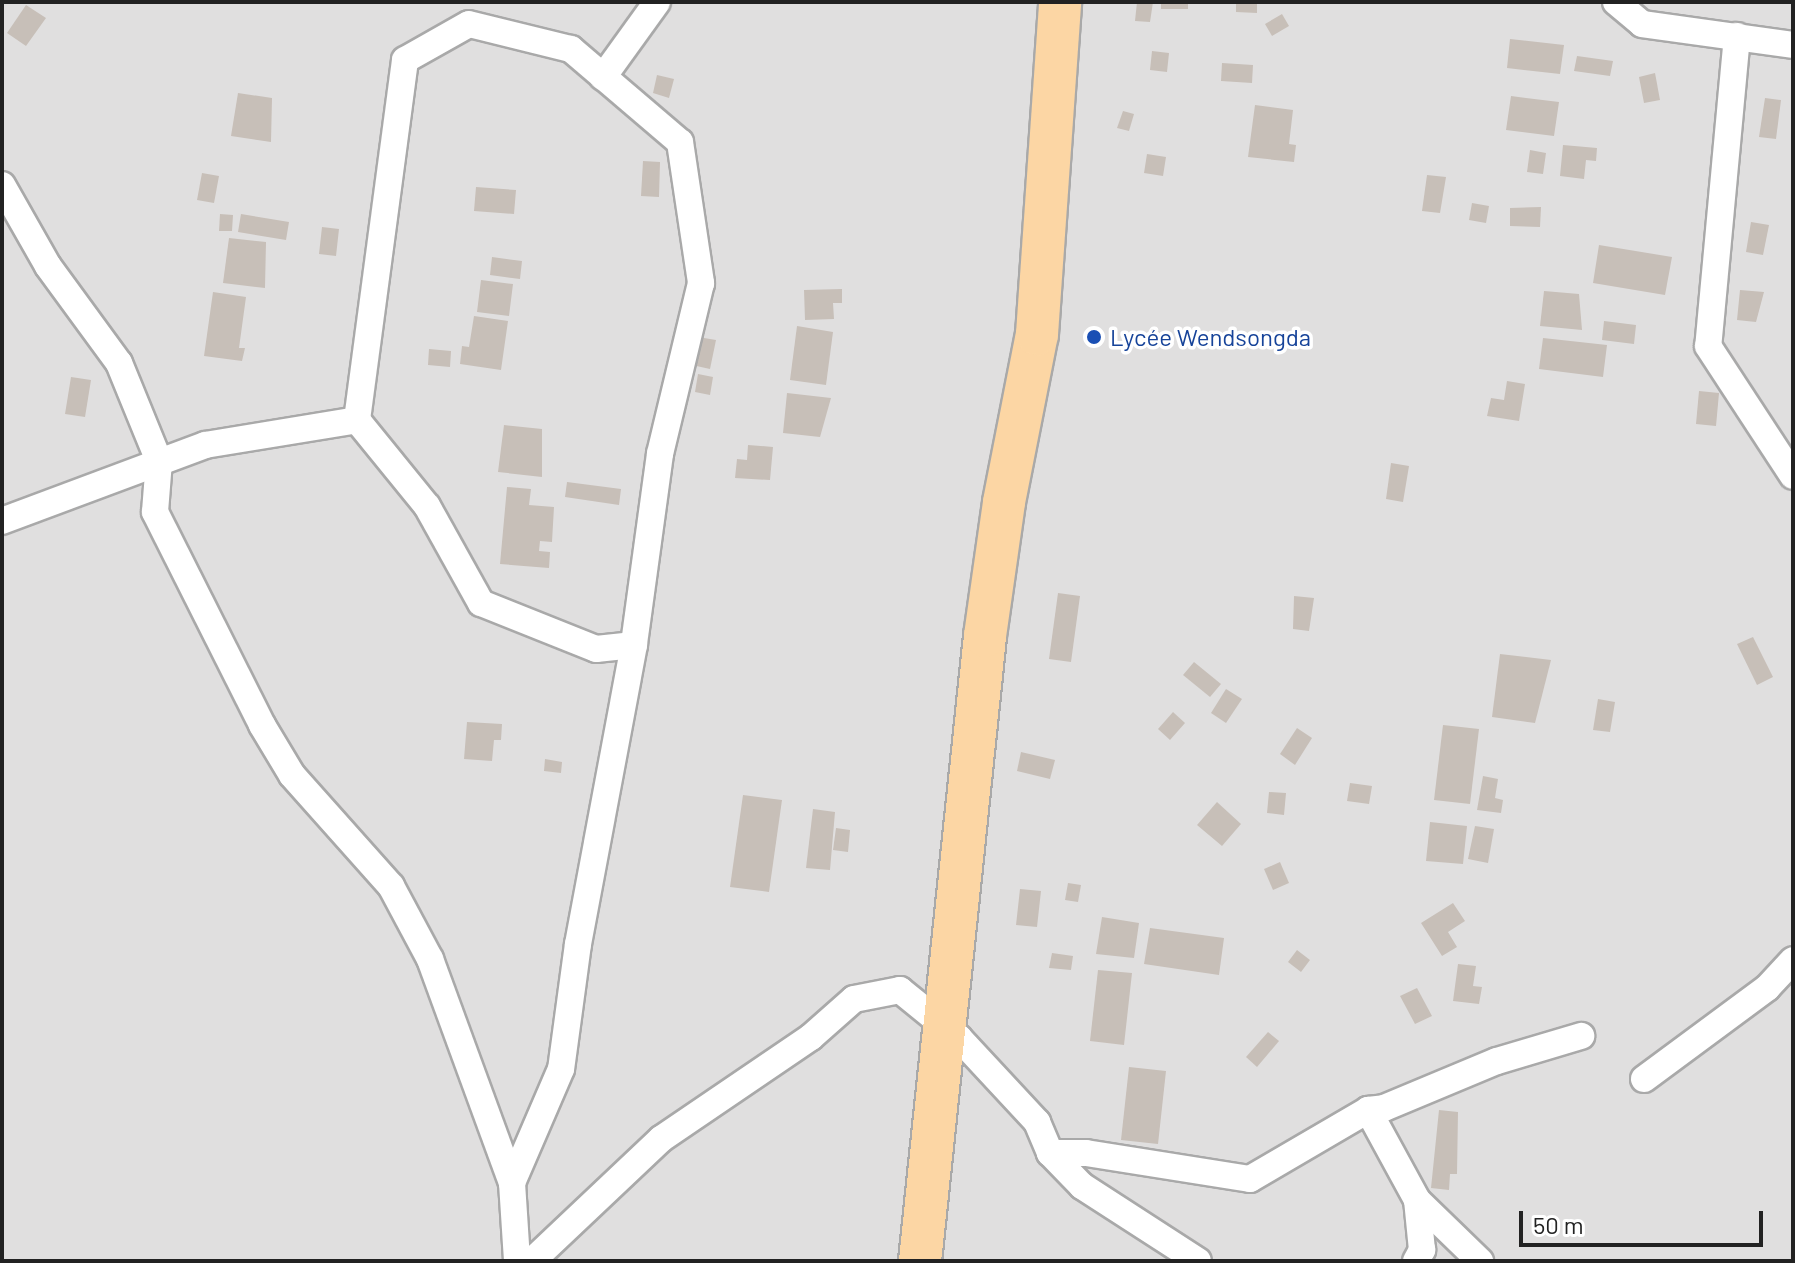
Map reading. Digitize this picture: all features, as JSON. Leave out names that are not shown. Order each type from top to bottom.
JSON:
[{"type":"main road","points":[[920,1261],[987,621],[1037,334],[1060,2]]},
{"type":"street","points":[[603,77],[657,2]]},
{"type":"street","points":[[1616,2],[1642,24],[1793,45]]},
{"type":"street","points":[[512,1183],[561,1069],[578,944],[634,645],[660,454],[701,283],[680,142],[571,49],[469,24],[405,60],[357,420],[427,506],[481,603],[596,649],[634,645]]},
{"type":"street","points":[[1737,36],[1708,346],[1793,476]]},
{"type":"street","points":[[2,185],[48,266],[119,363],[159,461],[155,512],[211,629],[292,775],[391,886],[436,973],[512,1183],[517,1261]]},
{"type":"street","points":[[2,521],[205,445],[357,420]]},
{"type":"street","points":[[1644,1079],[1767,988],[1793,960]]},
{"type":"street","points":[[532,1261],[661,1139],[811,1037],[854,999],[900,990],[944,1029],[959,1038],[1037,1122],[1050,1153],[1082,1186],[1198,1261]]},
{"type":"street","points":[[1050,1153],[1086,1153],[1250,1179],[1368,1110],[1384,1108],[1497,1061],[1581,1036]]},
{"type":"street","points":[[1368,1110],[1417,1200],[1480,1261]]},
{"type":"street","points":[[1416,1261],[1422,1250],[1417,1200]]},
{"type":"shaded area","points":[[2,2],[1793,2],[1793,1261],[2,1261]]},
{"type":"building","points":[[1137,2],[1153,2],[1150,22],[1135,21]]},
{"type":"building","points":[[1161,2],[1188,2],[1188,9],[1161,9]]},
{"type":"building","points":[[1236,2],[1257,2],[1257,13],[1236,12]]},
{"type":"building","points":[[26,5],[46,18],[26,46],[7,33]]},
{"type":"building","points":[[1282,14],[1289,26],[1272,36],[1265,24]]},
{"type":"building","points":[[1510,39],[1564,45],[1560,74],[1507,68]]},
{"type":"building","points":[[1152,51],[1169,53],[1167,72],[1150,70]]},
{"type":"building","points":[[1577,56],[1613,61],[1610,76],[1574,71]]},
{"type":"building","points":[[1222,63],[1253,65],[1252,83],[1221,81]]},
{"type":"building","points":[[1655,73],[1660,100],[1644,103],[1639,77]]},
{"type":"building","points":[[657,75],[674,79],[669,98],[653,93]]},
{"type":"building","points":[[238,93],[272,98],[271,142],[231,136]]},
{"type":"building","points":[[1511,96],[1559,102],[1554,136],[1506,130]]},
{"type":"building","points":[[1765,98],[1781,100],[1776,139],[1759,137]]},
{"type":"building","points":[[1255,105],[1293,110],[1289,144],[1296,145],[1294,162],[1248,157]]},
{"type":"building","points":[[1123,111],[1134,114],[1129,131],[1117,128]]},
{"type":"building","points":[[1563,145],[1597,148],[1596,161],[1586,160],[1584,179],[1560,176]]},
{"type":"building","points":[[1530,150],[1546,153],[1543,174],[1527,172]]},
{"type":"building","points":[[1147,154],[1166,157],[1163,176],[1144,173]]},
{"type":"building","points":[[643,161],[660,162],[659,197],[641,196]]},
{"type":"building","points":[[202,173],[219,176],[214,203],[197,200]]},
{"type":"building","points":[[1427,175],[1446,177],[1440,213],[1422,211]]},
{"type":"building","points":[[476,187],[516,190],[514,214],[474,211]]},
{"type":"building","points":[[1472,203],[1489,206],[1486,223],[1469,220]]},
{"type":"building","points":[[1541,207],[1540,227],[1510,226],[1510,208]]},
{"type":"building","points":[[220,214],[233,215],[232,231],[219,231]]},
{"type":"building","points":[[241,214],[289,222],[286,240],[238,232]]},
{"type":"building","points":[[1751,222],[1769,225],[1763,255],[1746,252]]},
{"type":"building","points":[[322,227],[339,229],[336,256],[319,254]]},
{"type":"building","points":[[229,238],[266,242],[265,288],[223,283]]},
{"type":"building","points":[[1599,245],[1672,257],[1665,295],[1593,283]]},
{"type":"building","points":[[492,257],[522,261],[520,279],[490,275]]},
{"type":"building","points":[[481,280],[513,284],[509,316],[477,312]]},
{"type":"building","points":[[842,289],[842,303],[833,303],[834,319],[805,320],[804,290]]},
{"type":"building","points":[[1740,290],[1764,292],[1756,322],[1737,320]]},
{"type":"building","points":[[1544,291],[1579,294],[1582,330],[1540,326]]},
{"type":"building","points":[[213,292],[246,297],[239,348],[245,348],[242,361],[204,356]]},
{"type":"building","points":[[474,316],[508,321],[501,370],[460,364],[462,346],[469,347]]},
{"type":"building","points":[[1604,321],[1636,325],[1634,344],[1602,340]]},
{"type":"building","points":[[797,326],[833,332],[826,385],[790,380]]},
{"type":"building","points":[[698,337],[716,340],[710,369],[692,365]]},
{"type":"building","points":[[1543,338],[1607,345],[1603,377],[1539,369]]},
{"type":"building","points":[[429,349],[451,351],[450,367],[428,365]]},
{"type":"building","points":[[698,374],[713,377],[710,395],[695,392]]},
{"type":"building","points":[[71,377],[91,380],[85,417],[65,414]]},
{"type":"building","points":[[1507,381],[1525,384],[1519,421],[1487,416],[1491,398],[1504,400]]},
{"type":"building","points":[[1699,391],[1719,393],[1716,426],[1696,424]]},
{"type":"building","points":[[787,393],[831,398],[820,437],[783,433]]},
{"type":"building","points":[[504,425],[542,429],[542,477],[498,472]]},
{"type":"building","points":[[748,445],[773,447],[770,480],[735,478],[737,459],[747,460]]},
{"type":"building","points":[[1391,463],[1409,466],[1403,502],[1386,499]]},
{"type":"building","points":[[567,482],[621,489],[619,505],[565,497]]},
{"type":"building","points":[[507,487],[531,489],[529,505],[554,507],[552,542],[540,541],[539,551],[550,552],[549,568],[500,564]]},
{"type":"building","points":[[1058,593],[1080,596],[1071,662],[1049,659]]},
{"type":"building","points":[[1294,596],[1314,598],[1309,631],[1293,629]]},
{"type":"building","points":[[1753,637],[1773,677],[1757,685],[1737,644]]},
{"type":"building","points":[[1500,654],[1551,660],[1535,723],[1492,717]]},
{"type":"building","points":[[1194,662],[1221,684],[1210,697],[1183,675]]},
{"type":"building","points":[[1226,689],[1242,699],[1226,723],[1211,713]]},
{"type":"building","points":[[1598,699],[1615,702],[1610,732],[1593,730]]},
{"type":"building","points":[[1173,712],[1185,723],[1170,740],[1158,729]]},
{"type":"building","points":[[467,722],[502,724],[501,740],[494,740],[492,761],[464,759]]},
{"type":"building","points":[[1443,725],[1479,729],[1470,804],[1434,800]]},
{"type":"building","points":[[1297,728],[1312,738],[1295,765],[1280,754]]},
{"type":"building","points":[[1021,752],[1055,760],[1050,779],[1017,771]]},
{"type":"building","points":[[545,759],[562,762],[561,773],[544,771]]},
{"type":"building","points":[[1483,776],[1498,779],[1495,798],[1503,800],[1501,813],[1477,810]]},
{"type":"building","points":[[1350,783],[1372,786],[1369,804],[1347,801]]},
{"type":"building","points":[[1269,792],[1286,793],[1284,815],[1267,813]]},
{"type":"building","points":[[743,795],[782,800],[769,892],[730,887]]},
{"type":"building","points":[[1217,802],[1241,824],[1222,846],[1197,825]]},
{"type":"building","points":[[813,809],[835,812],[830,870],[806,868]]},
{"type":"building","points":[[1430,822],[1467,826],[1463,864],[1426,861]]},
{"type":"building","points":[[1475,826],[1494,829],[1488,863],[1468,859]]},
{"type":"building","points":[[836,828],[850,830],[848,852],[833,850]]},
{"type":"building","points":[[1280,862],[1289,883],[1273,890],[1264,869]]},
{"type":"building","points":[[1068,883],[1081,885],[1078,902],[1065,900]]},
{"type":"building","points":[[1020,889],[1041,891],[1037,927],[1016,925]]},
{"type":"building","points":[[1453,903],[1465,921],[1448,932],[1457,947],[1442,956],[1421,923]]},
{"type":"building","points":[[1102,917],[1139,923],[1134,958],[1096,954]]},
{"type":"building","points":[[1150,928],[1224,938],[1219,975],[1144,964]]},
{"type":"building","points":[[1297,950],[1310,960],[1301,972],[1288,962]]},
{"type":"building","points":[[1052,953],[1073,956],[1071,970],[1049,968]]},
{"type":"building","points":[[1458,964],[1476,966],[1473,986],[1482,987],[1479,1004],[1453,1001]]},
{"type":"building","points":[[1098,970],[1132,973],[1124,1045],[1090,1041]]},
{"type":"building","points":[[1417,988],[1432,1016],[1415,1024],[1400,996]]},
{"type":"building","points":[[1268,1032],[1279,1041],[1257,1067],[1246,1057]]},
{"type":"building","points":[[1129,1067],[1166,1071],[1158,1144],[1121,1140]]},
{"type":"building","points":[[1439,1110],[1458,1112],[1457,1174],[1450,1174],[1449,1190],[1431,1188]]},
{"type":"place","name":"Lycée Wendsongda","points":[[1094,337]]}]
